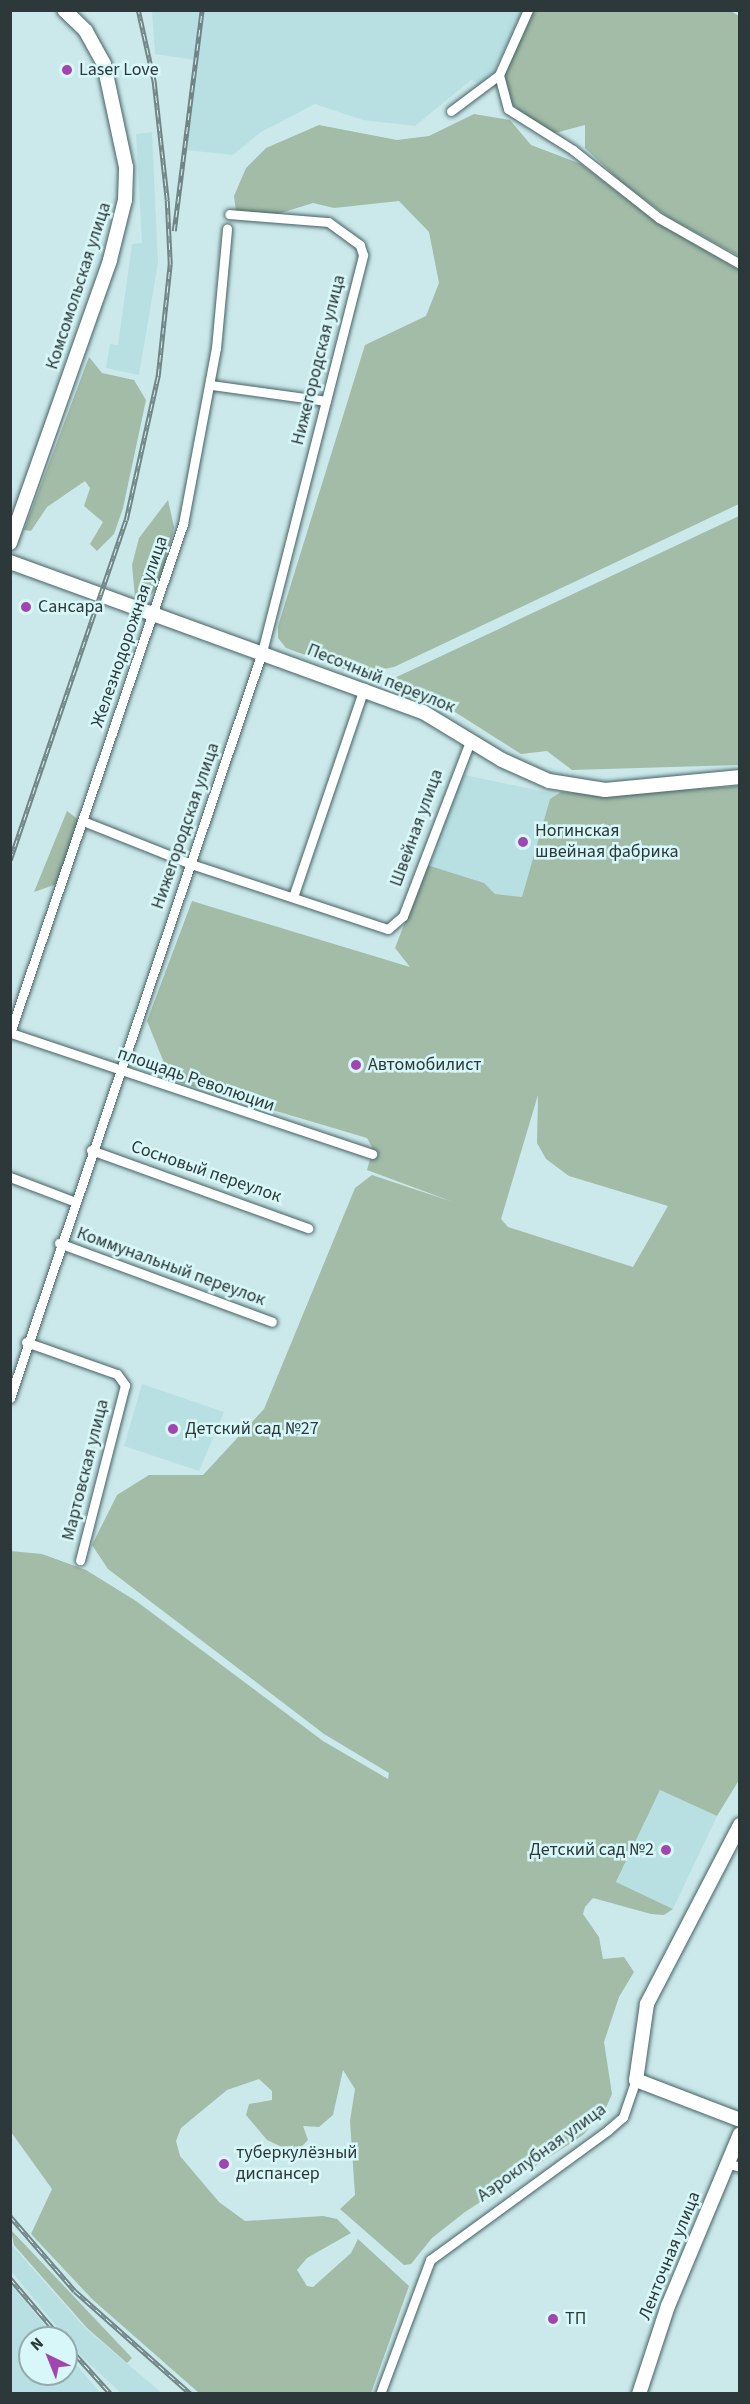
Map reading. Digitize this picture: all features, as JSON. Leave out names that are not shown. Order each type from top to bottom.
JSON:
[{"type":"street","name":"Комсомольская улица","points":[[10,543],[110,260],[125,200],[126,167],[104,64],[86,31],[64,10]]},
{"type":"street","points":[[452,111],[499,75],[528,10]]},
{"type":"street","points":[[499,75],[508,109],[573,150],[659,218],[740,264]]},
{"type":"street","name":"Нижегородская улица","points":[[10,1398],[20,1358],[73,1201],[191,864],[262,652],[363,255],[360,244],[328,222],[229,214]]},
{"type":"street","name":"Железнодорожная улица","points":[[10,1033],[183,524],[210,385],[227,229]]},
{"type":"street","points":[[210,385],[326,401]]},
{"type":"street","name":"Песочный переулок","points":[[10,562],[364,688],[471,739],[535,776],[588,789],[740,777]]},
{"type":"street","points":[[83,821],[191,864],[293,897],[364,688]]},
{"type":"street","name":"Швейная улица","points":[[293,897],[382,929],[394,927],[471,739]]},
{"type":"street","name":"площадь Революции","points":[[10,1033],[372,1154]]},
{"type":"street","name":"Сосновый переулок","points":[[91,1150],[308,1228]]},
{"type":"street","points":[[10,1177],[73,1201]]},
{"type":"street","name":"Коммунальный переулок","points":[[59,1243],[272,1322]]},
{"type":"street","name":"Мартовская улица","points":[[26,1342],[117,1374],[124,1389],[81,1560]]},
{"type":"street","points":[[10,1354],[20,1358]]},
{"type":"street","name":"Аэроклубная улица","points":[[380,2394],[430,2260],[608,2130],[623,2116],[636,2080],[647,2004],[740,1825]]},
{"type":"street","points":[[636,2080],[740,2120]]},
{"type":"street","name":"Ленточная улица","points":[[639,2394],[668,2306],[733,2165],[740,2134]]},
{"type":"shaded area","points":[[152,11],[522,11],[494,71],[480,85],[471,80],[415,126],[363,120],[315,104],[261,132],[233,155],[185,150],[195,60],[155,54]]},
{"type":"shaded area","points":[[152,132],[158,263],[139,375],[106,368],[110,344],[118,345],[132,244],[142,243],[136,134]]},
{"type":"shaded area","points":[[460,774],[561,795],[530,907],[426,877]]},
{"type":"shaded area","name":"Детский сад №27","points":[[142,1384],[224,1412],[199,1471],[124,1446]]},
{"type":"shaded area","name":"Детский сад №2","points":[[660,1790],[717,1816],[673,1909],[616,1883]]},
{"type":"shaded area","points":[[10,2243],[86,2329],[162,2393],[121,2393],[78,2353],[78,2326],[56,2326],[11,2271]]},
{"type":"shaded area","points":[[11,2284],[45,2326],[18,2326],[18,2386],[78,2386],[78,2366],[100,2393],[11,2393]]},
{"type":"green space","points":[[729,10],[739,16],[739,256],[668,217],[619,180],[585,148],[585,125],[555,133],[519,111],[509,100],[503,76],[534,11]]},
{"type":"green space","points":[[474,114],[510,120],[531,145],[581,164],[656,222],[739,270],[739,504],[394,667],[358,674],[286,648],[278,638],[278,626],[365,345],[426,316],[439,283],[429,232],[399,201],[334,208],[313,203],[268,217],[236,212],[234,196],[246,168],[266,148],[319,125],[397,140],[429,136]]},
{"type":"green space","points":[[89,357],[102,373],[134,380],[146,400],[123,508],[114,534],[97,551],[90,544],[103,522],[84,506],[90,488],[85,481],[47,507],[31,531],[24,530]]},
{"type":"green space","points":[[168,500],[174,527],[162,582],[148,598],[135,598],[132,565],[139,538]]},
{"type":"green space","points":[[739,516],[739,765],[572,770],[547,751],[521,754],[444,705],[390,688],[388,681]]},
{"type":"green space","points":[[739,786],[739,1780],[717,1816],[660,1790],[616,1882],[673,1909],[664,1915],[651,1914],[593,1898],[585,1907],[583,1914],[599,1937],[603,1959],[624,1957],[634,1972],[619,1997],[604,2042],[612,2094],[605,2110],[583,2135],[465,2212],[432,2238],[411,2264],[404,2265],[340,2209],[355,2195],[350,2121],[355,2089],[343,2070],[333,2115],[319,2127],[303,2126],[308,2140],[295,2153],[267,2140],[246,2115],[249,2104],[272,2100],[272,2091],[259,2079],[227,2090],[181,2128],[176,2141],[180,2156],[219,2202],[245,2221],[323,2216],[337,2219],[351,2233],[307,2258],[297,2270],[307,2286],[313,2287],[351,2253],[358,2239],[409,2286],[371,2393],[199,2393],[93,2300],[31,2234],[52,2189],[11,2132],[10,1551],[42,1554],[86,1570],[136,1601],[323,1741],[388,1779],[389,1773],[324,1734],[108,1569],[92,1545],[117,1495],[149,1475],[203,1475],[264,1409],[355,1188],[372,1175],[453,1202],[367,1170],[373,1149],[367,1138],[171,1080],[147,1021],[192,901],[410,967],[395,948],[427,865],[484,883],[495,894],[522,897],[550,799],[561,792],[611,795]],"holes":[[[538,1095],[537,1143],[546,1159],[569,1176],[668,1206],[633,1267],[508,1227],[501,1219]]]},
{"type":"green space","points":[[67,811],[80,821],[57,884],[34,892]]},
{"type":"green space","points":[[11,2230],[132,2358],[127,2363],[87,2328],[14,2245]]},
{"type":"railway","points":[[10,860],[126,520],[158,376],[170,264],[167,200],[154,82],[138,10]]},
{"type":"railway","points":[[174,231],[202,10]]},
{"type":"railway","points":[[10,2216],[75,2291],[191,2394]]},
{"type":"railway","points":[[10,2278],[51,2326]]},
{"type":"railway","points":[[78,2357],[111,2394]]},
{"type":"place","name":"Laser Love","points":[[67,70]]},
{"type":"place","name":"Сансара","points":[[26,607]]},
{"type":"place","name":"Ногинская швейная фабрика","points":[[523,842]]},
{"type":"place","name":"Автомобилист","points":[[356,1065]]},
{"type":"place","name":"Детский сад №27","points":[[173,1429]]},
{"type":"place","name":"Детский сад №2","points":[[666,1850]]},
{"type":"place","name":"туберкулёзный диспансер","points":[[224,2164]]},
{"type":"place","name":"ТП","points":[[553,2319]]}]
